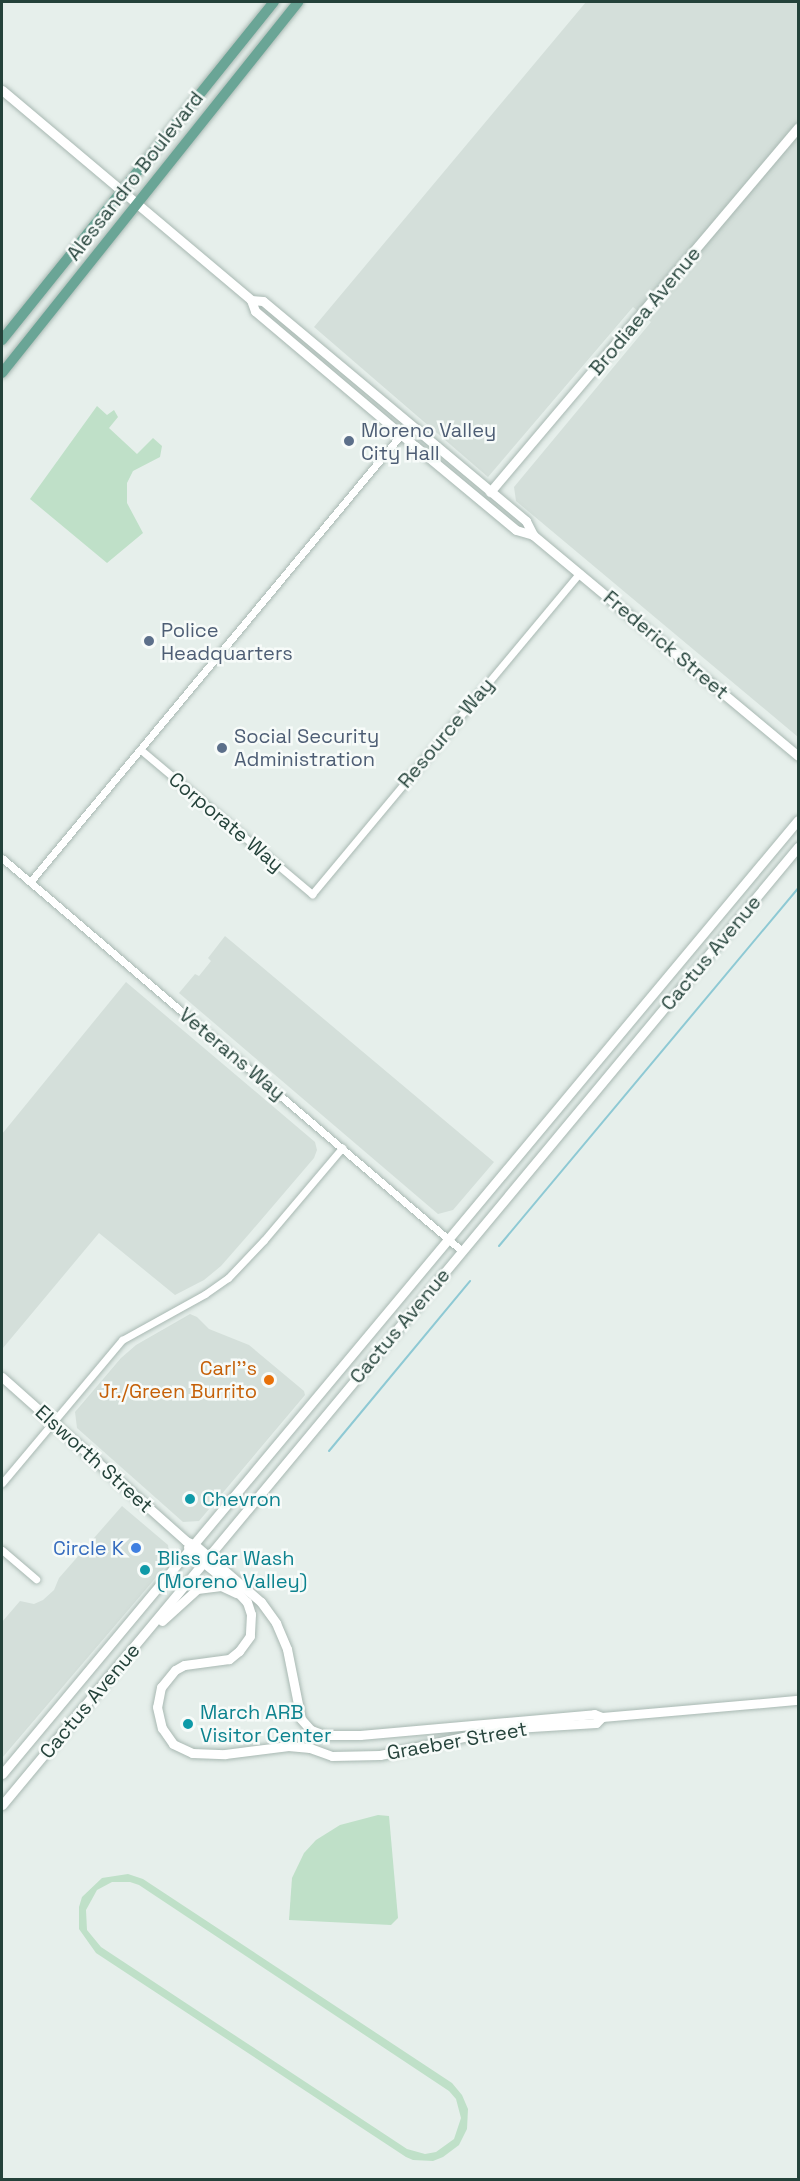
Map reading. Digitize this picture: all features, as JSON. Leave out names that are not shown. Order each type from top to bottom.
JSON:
[{"type":"main road","name":"Alessandro Boulevard","points":[[2,340],[121,189],[274,2]]},
{"type":"main road","name":"Alessandro Boulevard","points":[[2,374],[136,202],[298,2]]},
{"type":"main road","name":"Frederick Street","points":[[2,90],[251,300],[255,311],[272,326],[516,530],[534,535]]},
{"type":"main road","name":"Brodiaea Avenue","points":[[490,492],[798,128]]},
{"type":"main road","name":"Frederick Street","points":[[251,300],[263,301],[526,521],[534,535],[798,756]]},
{"type":"main road","points":[[272,326],[281,326],[331,366],[343,368]]},
{"type":"main road","name":"Cactus Avenue","points":[[2,1774],[798,820]]},
{"type":"main road","name":"Cactus Avenue","points":[[2,1805],[798,847]]},
{"type":"main road","name":"Elsworth Street","points":[[2,1377],[207,1560]]},
{"type":"main road","points":[[207,1560],[247,1602],[251,1614],[242,1659]]},
{"type":"main road","name":"Graeber Street","points":[[207,1560],[254,1594],[276,1623],[291,1664],[298,1707],[305,1725],[319,1733],[341,1736],[594,1714],[602,1717],[798,1700]]},
{"type":"main road","points":[[147,1633],[197,1589],[221,1586],[238,1594]]},
{"type":"main road","name":"Graeber Street","points":[[247,1641],[229,1659],[184,1665],[167,1678],[158,1697],[158,1719],[173,1744],[192,1753],[225,1754],[288,1746],[310,1748],[332,1756],[380,1755],[500,1729],[596,1723],[602,1717]]},
{"type":"street","points":[[30,882],[409,425]]},
{"type":"street","name":"Resource Way","points":[[312,894],[579,573]]},
{"type":"street","name":"Corporate Way","points":[[141,750],[312,894]]},
{"type":"street","name":"Veterans Way","points":[[2,858],[462,1251]]},
{"type":"street","points":[[2,1483],[51,1421],[122,1340],[205,1294],[228,1278],[264,1240],[342,1148]]},
{"type":"street","points":[[2,1550],[36,1579]]},
{"type":"shaded area","points":[[586,2],[798,2],[798,737],[516,501],[514,487],[651,322],[633,307],[488,477],[314,327]]},
{"type":"shaded area","points":[[225,936],[494,1162],[453,1210],[438,1214],[179,993],[195,974],[199,976],[211,961],[208,958]]},
{"type":"shaded area","points":[[126,982],[315,1142],[317,1150],[314,1158],[249,1234],[221,1266],[204,1280],[175,1295],[99,1233],[3,1348],[2,1134]]},
{"type":"shaded area","points":[[190,1314],[197,1317],[209,1329],[249,1345],[304,1391],[305,1395],[199,1521],[183,1522],[77,1428],[75,1412],[121,1358],[136,1345]]},
{"type":"shaded area","points":[[122,1506],[168,1545],[170,1561],[2,1758],[2,1622],[20,1601],[34,1604],[43,1600],[54,1590],[59,1578]]},
{"type":"green space","points":[[97,406],[107,415],[114,410],[118,417],[109,428],[137,454],[153,438],[162,446],[160,457],[133,471],[127,483],[127,503],[143,533],[107,563],[30,499]]},
{"type":"green space","points":[[378,1815],[389,1816],[398,1918],[391,1925],[289,1920],[292,1878],[304,1853],[316,1840],[340,1825]]},
{"type":"green space","points":[[128,1874],[143,1879],[452,2083],[462,2095],[468,2109],[467,2129],[459,2145],[443,2157],[433,2161],[413,2160],[406,2157],[96,1953],[79,1929],[79,1907],[82,1897],[102,1878]],"holes":[[[112,1882],[130,1882],[139,1885],[449,2091],[456,2099],[461,2118],[454,2139],[436,2152],[425,2154],[407,2149],[101,1947],[87,1930],[86,1910],[97,1890]]]},
{"type":"waterway","points":[[499,1246],[798,888]]},
{"type":"waterway","points":[[329,1451],[470,1281]]},
{"type":"place","name":"Moreno Valley City Hall","points":[[349,441]]},
{"type":"place","name":"Police Headquarters","points":[[149,641]]},
{"type":"place","name":"Social Security Administration","points":[[222,748]]},
{"type":"place","name":"Carl''s Jr./Green Burrito","points":[[269,1380]]},
{"type":"place","name":"Chevron","points":[[190,1499]]},
{"type":"place","name":"Circle K","points":[[136,1548]]},
{"type":"place","name":"Bliss Car Wash (Moreno Valley)","points":[[145,1570]]},
{"type":"place","name":"March ARB Visitor Center","points":[[188,1724]]}]
